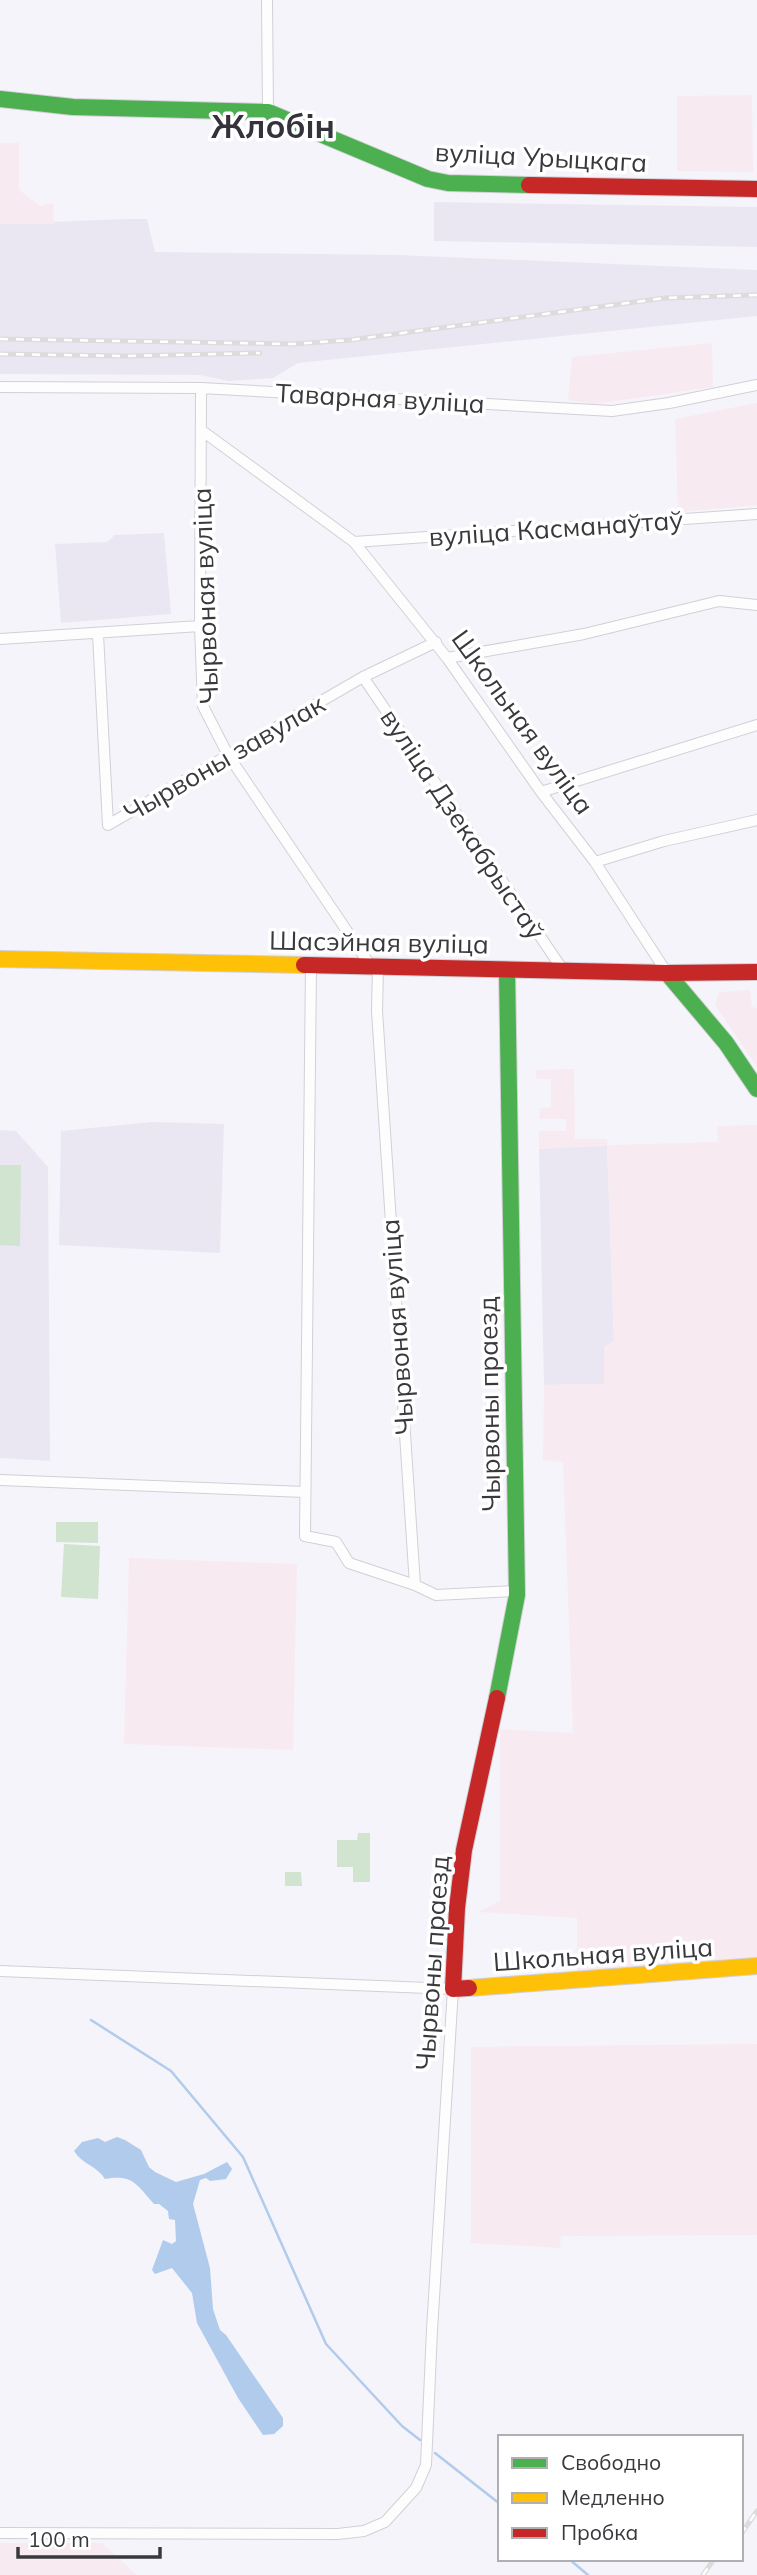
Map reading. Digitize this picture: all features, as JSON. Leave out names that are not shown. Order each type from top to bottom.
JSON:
[{"type":"main road","name":"вуліца Урыцкага","points":[[0,99],[73,107],[268,112],[428,179],[448,183],[757,189]]},
{"type":"main road","name":"Шасэйная вуліца","points":[[0,960],[667,973],[757,972]]},
{"type":"main road","name":"Чырвоны праезд","points":[[453,1989],[457,1908],[464,1850],[488,1744],[517,1591],[507,970]]},
{"type":"main road","name":"Школьная вуліца","points":[[667,973],[726,1043],[757,1089]]},
{"type":"main road","name":"Школьная вуліца","points":[[453,1989],[757,1966]]},
{"type":"street","points":[[267,0],[268,112]]},
{"type":"street","name":"Таварная вуліца","points":[[0,387],[201,388],[612,411],[669,403],[757,385]]},
{"type":"street","name":"Чырвоная вуліца","points":[[201,388],[200,626],[203,706],[228,755],[374,966],[415,1585]]},
{"type":"street","name":"Школьная вуліца","points":[[201,430],[355,542],[436,642],[541,792],[595,862],[667,973]]},
{"type":"street","name":"вуліца Касманаўтаў","points":[[355,542],[757,514]]},
{"type":"street","points":[[447,658],[584,634],[719,601],[757,605]]},
{"type":"street","points":[[0,639],[200,626]]},
{"type":"street","name":"Чырвоны завулак","points":[[97,634],[108,825],[363,677],[436,642]]},
{"type":"street","name":"вуліца Дзекабрыстаў","points":[[363,677],[563,970]]},
{"type":"street","points":[[541,792],[757,725]]},
{"type":"street","points":[[595,862],[664,841],[757,820]]},
{"type":"street","points":[[311,965],[305,1536],[336,1542],[349,1563],[415,1585],[436,1595],[517,1591]]},
{"type":"street","points":[[0,1480],[305,1492]]},
{"type":"street","points":[[0,1972],[453,1989]]},
{"type":"street","name":"Чырвоны праезд","points":[[0,2533],[338,2534],[364,2530],[386,2522],[402,2505],[416,2488],[426,2465],[453,1989]]},
{"type":"shaded area","points":[[752,95],[753,172],[677,171],[677,96]]},
{"type":"shaded area","points":[[0,143],[19,143],[19,190],[40,206],[53,203],[54,224],[0,224]]},
{"type":"shaded area","points":[[434,202],[757,207],[757,247],[434,241]]},
{"type":"shaded area","points":[[147,219],[155,252],[398,255],[757,270],[757,316],[298,363],[273,378],[228,381],[200,375],[0,374],[0,224]]},
{"type":"shaded area","points":[[712,343],[713,387],[595,404],[568,400],[572,357]]},
{"type":"shaded area","points":[[757,403],[757,505],[678,512],[675,419]]},
{"type":"shaded area","points":[[164,533],[171,614],[61,623],[55,544],[107,542],[115,535]]},
{"type":"shaded area","points":[[750,990],[752,1007],[757,1008],[757,1067],[715,1005],[719,992]]},
{"type":"shaded area","points":[[574,1069],[575,1139],[607,1139],[608,1145],[718,1142],[717,1126],[757,1125],[757,1958],[577,1973],[577,1918],[478,1912],[500,1901],[500,1729],[573,1733],[563,1462],[543,1460],[544,1385],[604,1384],[604,1347],[614,1341],[607,1146],[539,1149],[539,1131],[566,1131],[566,1119],[540,1119],[539,1109],[551,1107],[551,1079],[536,1079],[536,1070]]},
{"type":"shaded area","points":[[152,1122],[224,1124],[220,1253],[59,1245],[61,1131]]},
{"type":"shaded area","points":[[0,1130],[16,1131],[48,1167],[50,1461],[0,1458]]},
{"type":"shaded area","points":[[607,1145],[614,1341],[604,1348],[605,1384],[544,1385],[539,1149]]},
{"type":"shaded area","points":[[129,1558],[297,1564],[293,1750],[124,1744]]},
{"type":"shaded area","points":[[757,2044],[757,2235],[561,2236],[560,2248],[471,2243],[471,2047]]},
{"type":"shaded area","points":[[0,2543],[102,2543],[137,2575],[0,2575]]},
{"type":"green space","points":[[0,1165],[21,1165],[20,1246],[0,1245]]},
{"type":"green space","points":[[56,1522],[98,1522],[98,1543],[56,1542]]},
{"type":"green space","points":[[64,1544],[100,1546],[98,1599],[61,1597]]},
{"type":"green space","points":[[358,1833],[370,1833],[370,1882],[353,1882],[353,1867],[337,1867],[337,1840],[357,1840]]},
{"type":"green space","points":[[285,1872],[301,1872],[302,1886],[285,1886]]},
{"type":"water","points":[[117,2137],[141,2150],[149,2167],[155,2172],[176,2182],[204,2174],[227,2162],[232,2169],[226,2179],[200,2180],[193,2204],[210,2268],[213,2309],[220,2330],[283,2418],[283,2426],[274,2434],[263,2435],[238,2398],[197,2323],[192,2293],[172,2268],[155,2274],[152,2270],[163,2240],[172,2244],[176,2241],[175,2220],[169,2219],[168,2211],[159,2204],[154,2204],[134,2182],[122,2178],[105,2179],[74,2151],[82,2142],[98,2138],[105,2142]]},
{"type":"waterway","points":[[91,2020],[171,2071],[243,2157],[326,2344],[402,2426],[420,2440]]},
{"type":"waterway","points":[[435,2453],[498,2502]]},
{"type":"waterway","points":[[571,2561],[588,2575]]},
{"type":"railway","points":[[0,339],[293,344],[350,340],[665,298],[757,295]]},
{"type":"railway","points":[[0,354],[126,356],[260,353]]},
{"type":"railway","points":[[743,2531],[757,2511]]},
{"type":"railway","points":[[703,2575],[713,2561]]},
{"type":"traffic: fast","points":[[0,99],[73,107],[268,112],[428,179],[448,183],[529,185]]},
{"type":"traffic: fast","points":[[497,1698],[517,1595],[507,970]]},
{"type":"traffic: fast","points":[[667,973],[726,1043],[757,1089]]},
{"type":"traffic: slow","points":[[0,959],[304,965]]},
{"type":"traffic: slow","points":[[469,1988],[757,1966]]},
{"type":"traffic: jam","points":[[529,185],[757,189]]},
{"type":"traffic: jam","points":[[304,965],[667,973],[757,972]]},
{"type":"traffic: jam","points":[[469,1988],[453,1989],[457,1908],[464,1850],[497,1698]]},
{"type":"district","name":"Жлобін","points":[[273,125]]}]
